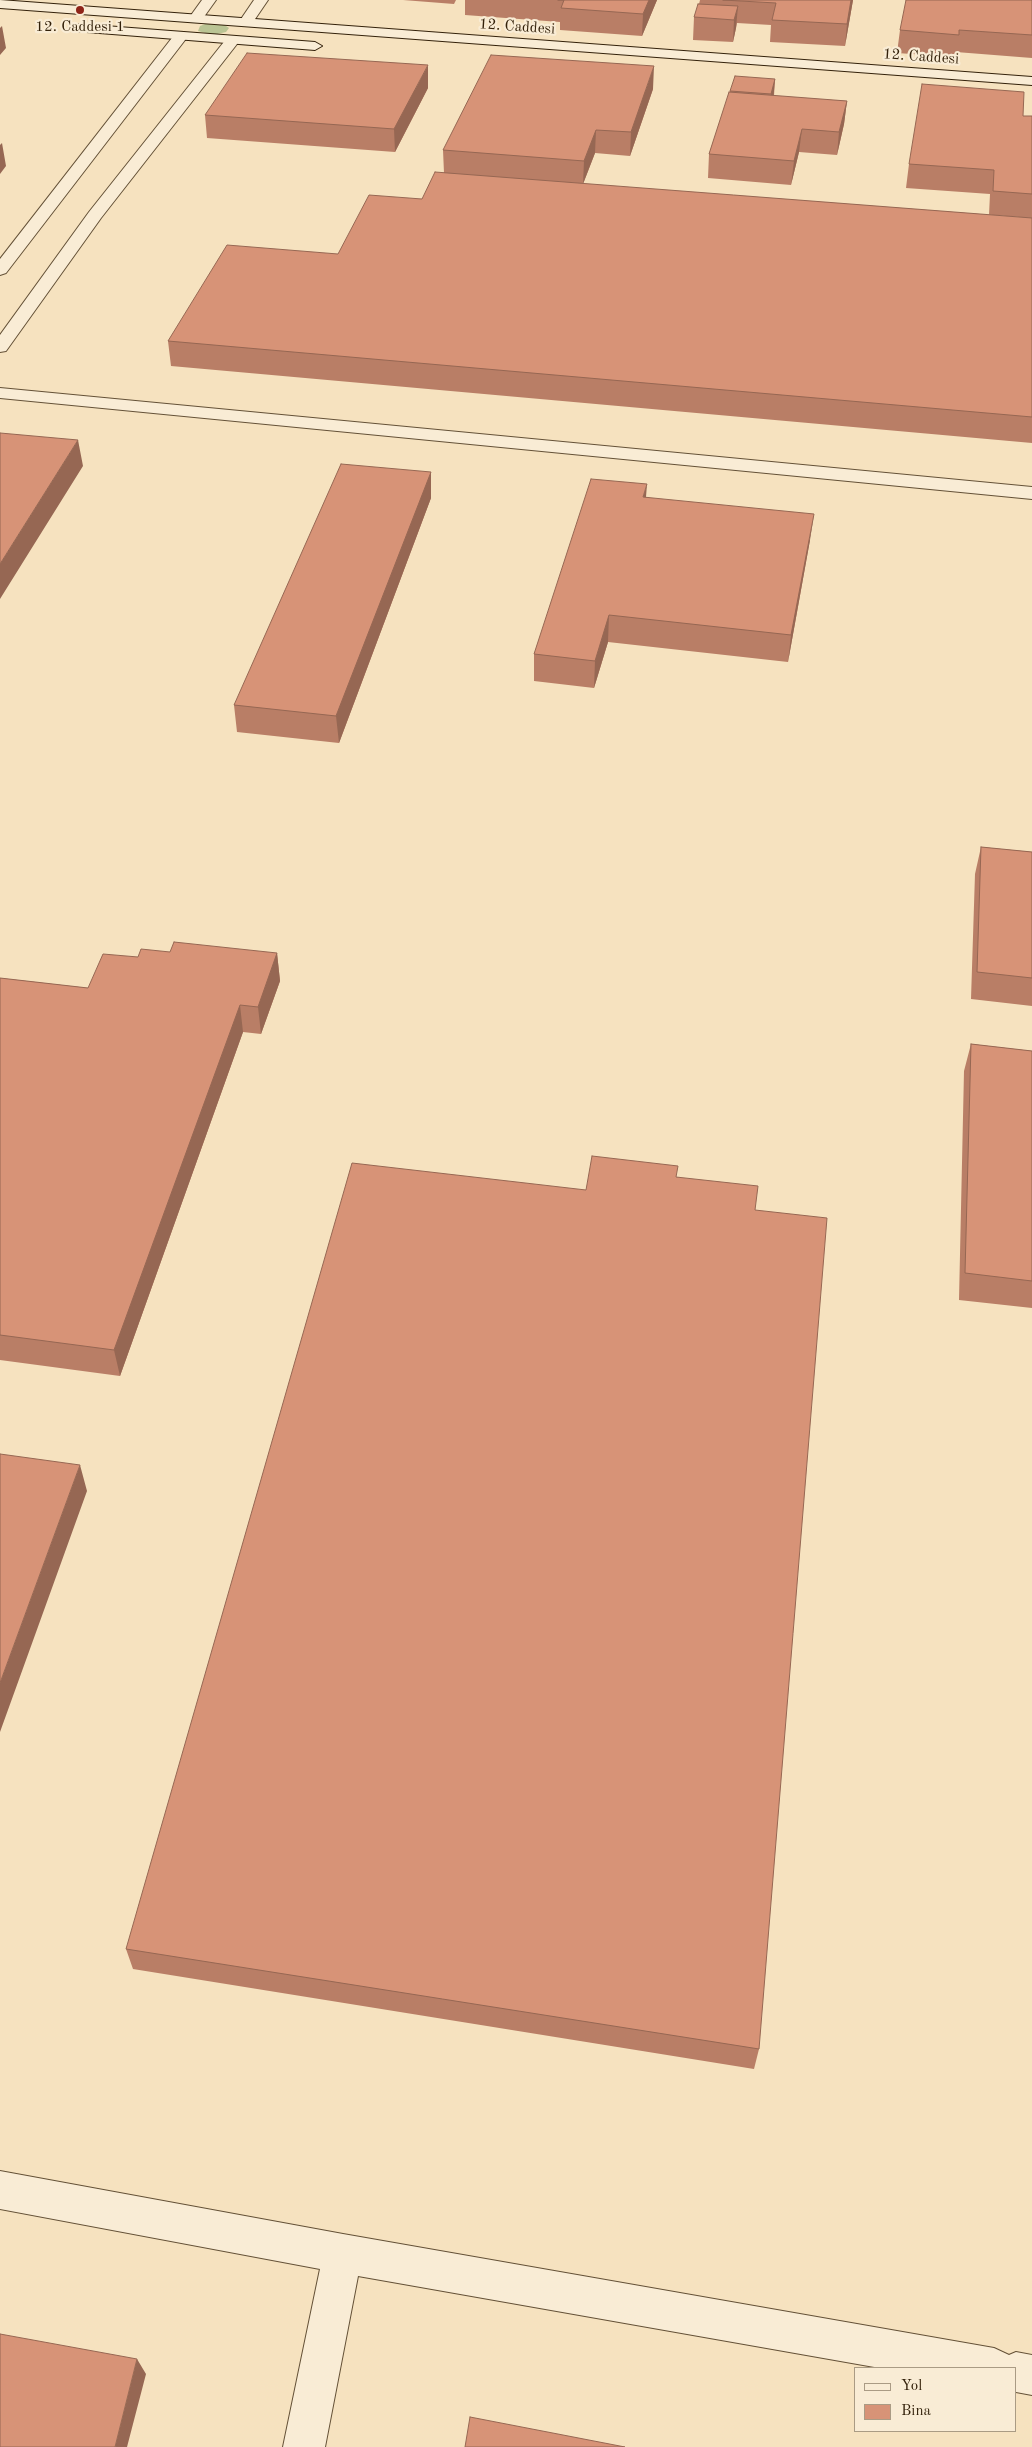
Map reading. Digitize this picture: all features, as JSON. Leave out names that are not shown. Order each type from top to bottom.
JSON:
[{"type":"street","points":[[0,270],[209,0]]},
{"type":"street","points":[[0,347],[95,215],[232,41],[261,0]]},
{"type":"street","name":"12. Caddesi","points":[[0,4],[1032,81]]},
{"type":"street","points":[[61,27],[330,47]]},
{"type":"street","points":[[0,393],[1032,493]]},
{"type":"street","points":[[0,2190],[342,2254],[988,2367]]},
{"type":"street","points":[[304,2447],[342,2254]]},
{"type":"street","points":[[1017,2372],[1032,2375]]},
{"type":"green space","points":[[208,23],[223,24],[229,28],[226,32],[213,35],[198,31],[200,26]]},
{"type":"building","points":[[564,0],[649,0],[643,14],[561,8]]},
{"type":"building","points":[[723,0],[851,0],[847,24],[772,20],[776,3]]},
{"type":"building","points":[[906,0],[1032,0],[1032,35],[959,30],[959,35],[900,30]]},
{"type":"building","points":[[698,4],[738,6],[734,20],[694,17]]},
{"type":"building","points":[[247,53],[428,65],[394,129],[205,115]]},
{"type":"building","points":[[491,55],[654,66],[631,132],[596,130],[584,161],[443,150]]},
{"type":"building","points":[[735,76],[775,79],[771,94],[730,91]]},
{"type":"building","points":[[922,84],[1024,92],[1023,116],[1032,116],[1032,194],[993,191],[994,170],[909,164]]},
{"type":"building","points":[[729,92],[847,101],[839,132],[802,129],[794,161],[709,154]]},
{"type":"building","points":[[435,172],[1032,218],[1032,417],[168,341],[227,245],[338,254],[369,195],[422,199]]},
{"type":"building","points":[[0,433],[78,440],[0,564]]},
{"type":"building","points":[[341,464],[431,472],[336,716],[234,705]]},
{"type":"building","points":[[591,479],[647,484],[643,497],[814,514],[791,635],[609,615],[595,661],[534,654]]},
{"type":"building","points":[[981,847],[1032,852],[1032,978],[977,972]]},
{"type":"building","points":[[174,942],[277,953],[258,1007],[240,1005],[114,1350],[0,1335],[0,978],[88,988],[103,954],[138,957],[141,949],[170,952]]},
{"type":"building","points":[[971,1044],[1032,1051],[1032,1281],[965,1273]]},
{"type":"building","points":[[592,1156],[678,1166],[676,1177],[758,1186],[755,1210],[827,1218],[759,2049],[126,1949],[352,1163],[586,1190]]},
{"type":"building","points":[[0,1454],[80,1465],[0,1683]]},
{"type":"building","points":[[0,2334],[137,2359],[115,2447],[0,2447]]},
{"type":"building","points":[[470,2417],[625,2447],[465,2447]]},
{"type":"place","name":"12. Caddesi 1","points":[[80,10]]}]
